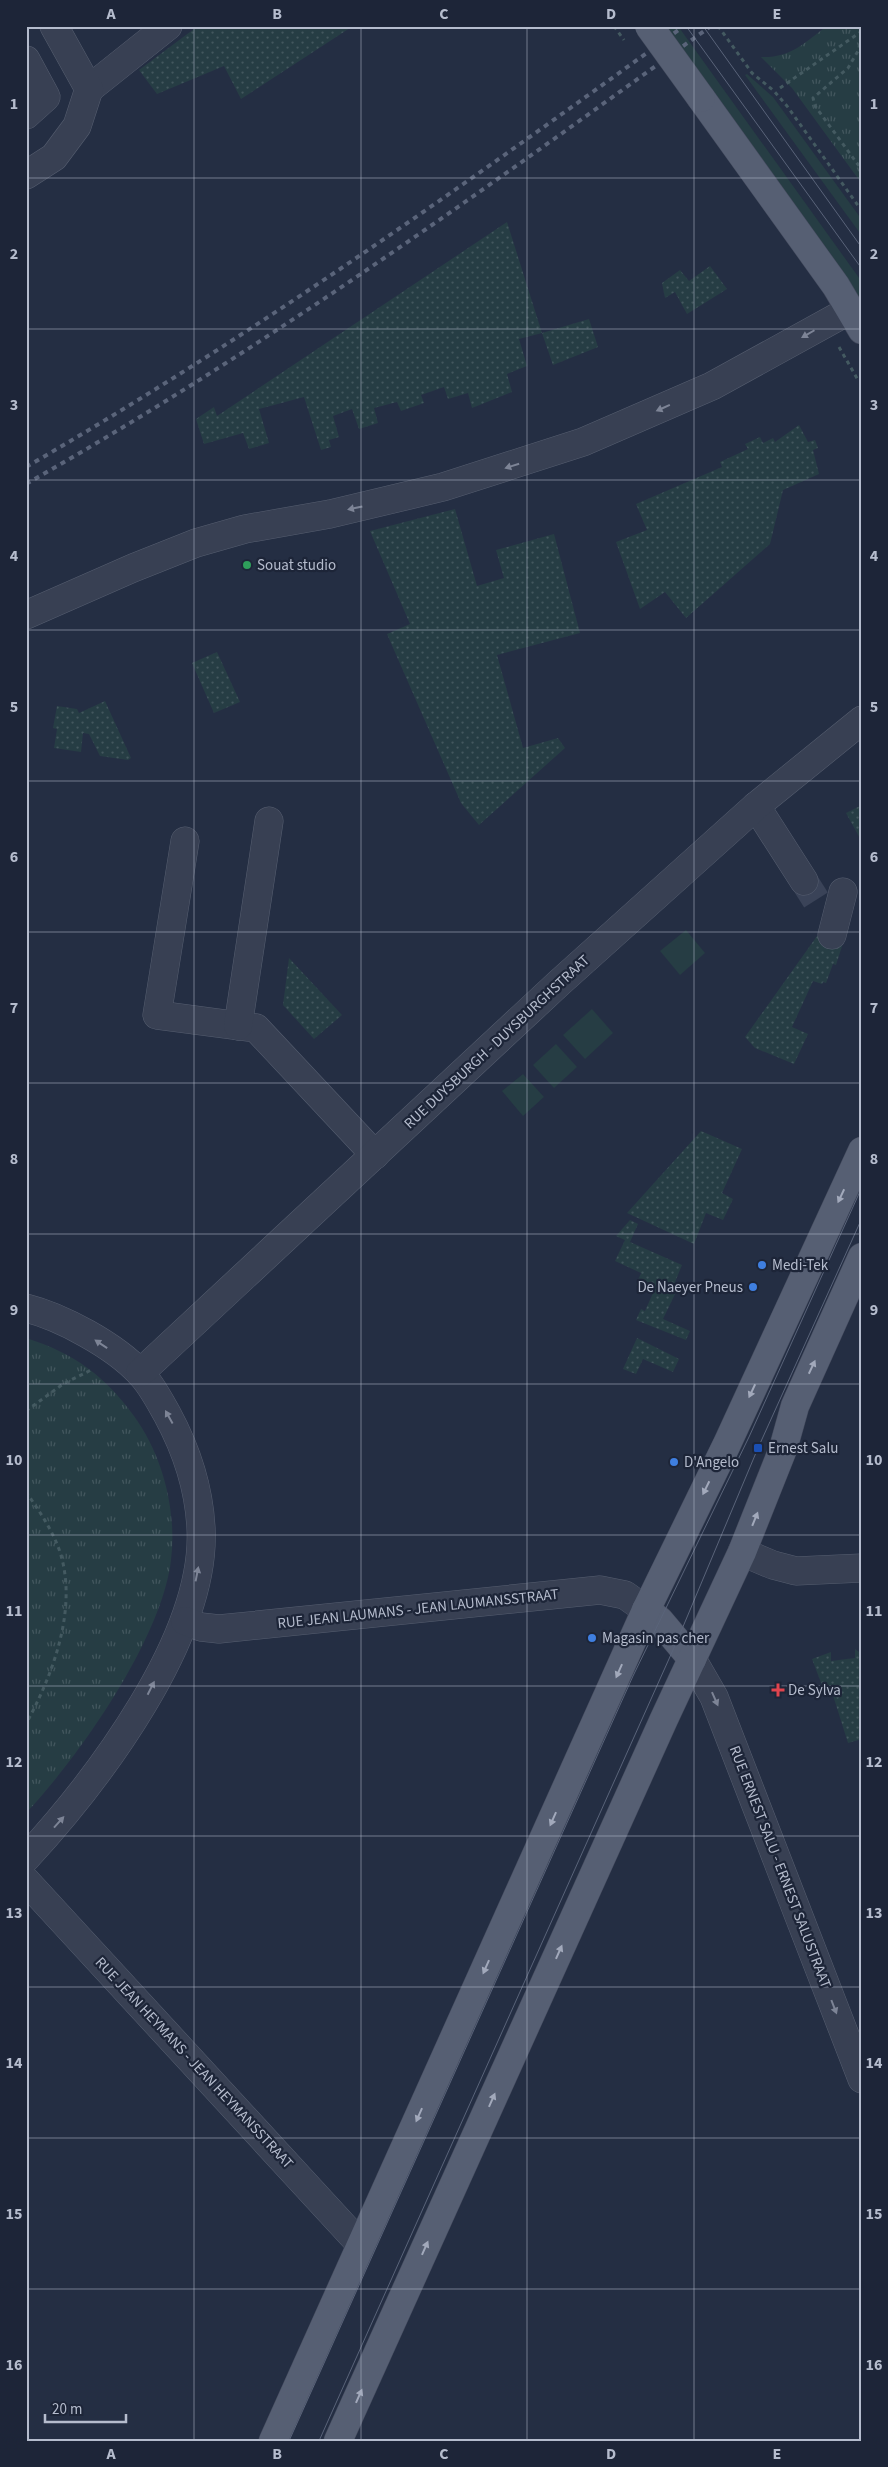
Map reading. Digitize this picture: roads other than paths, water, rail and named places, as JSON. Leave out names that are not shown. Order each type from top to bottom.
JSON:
[{"type":"main road","points":[[649,26],[820,263],[856,320]]},
{"type":"main road","points":[[273,2441],[646,1610],[727,1444],[862,1151]]},
{"type":"main road","points":[[338,2441],[742,1552],[783,1449],[795,1406],[862,1257]]},
{"type":"main road","points":[[646,1610],[660,1621],[692,1659]]},
{"type":"street","points":[[54,26],[89,89]]},
{"type":"street","points":[[26,175],[54,157],[60,150],[77,126],[89,89],[168,26]]},
{"type":"street","points":[[26,60],[46,97],[26,116]]},
{"type":"street","points":[[26,616],[196,542],[245,529],[330,514],[443,487],[583,442],[712,386],[856,320]]},
{"type":"street","name":"RUE DUYSBURGH - DUYSBURGHSTRAAT","points":[[140,1373],[559,983],[756,806],[862,720]]},
{"type":"street","points":[[756,806],[834,926],[843,892]]},
{"type":"street","points":[[238,1026],[269,821]]},
{"type":"street","points":[[185,841],[157,1015],[256,1028],[374,1155]]},
{"type":"street","points":[[26,1308],[40,1311],[80,1330],[140,1373],[158,1398],[188,1458],[198,1501],[201,1530],[200,1561],[185,1621],[146,1700],[120,1740],[67,1813],[26,1858]]},
{"type":"street","points":[[742,1552],[772,1565],[796,1571],[862,1568]]},
{"type":"street","name":"RUE JEAN LAUMANS - JEAN LAUMANSSTRAAT","points":[[185,1621],[201,1627],[219,1629],[600,1590],[625,1596],[646,1610]]},
{"type":"street","name":"RUE ERNEST SALU - ERNEST SALUSTRAAT","points":[[692,1659],[714,1697],[862,2079]]},
{"type":"street","name":"RUE JEAN HEYMANS - JEAN HEYMANSSTRAAT","points":[[26,1882],[361,2245]]},
{"type":"tunnel","points":[[804,881],[816,900]]},
{"type":"tram line","points":[[686,26],[862,269]]},
{"type":"tram line","points":[[703,26],[862,248]]},
{"type":"tram line","points":[[289,2441],[633,1676],[749,1437],[862,1187]]},
{"type":"tram line","points":[[319,2441],[677,1641],[758,1448],[862,1218]]},
{"type":"railway","points":[[26,467],[196,364],[279,310],[442,199],[684,26]]},
{"type":"railway","points":[[26,484],[203,378],[289,322],[460,206],[711,26]]},
{"type":"place","name":"Souat studio","points":[[247,565]]},
{"type":"place","name":"Medi-Tek","points":[[762,1265]]},
{"type":"place","name":"De Naeyer Pneus","points":[[753,1287]]},
{"type":"place","name":"Ernest Salu","points":[[758,1448]]},
{"type":"place","name":"D'Angelo","points":[[674,1462]]},
{"type":"place","name":"Magasin pas cher","points":[[592,1638]]},
{"type":"place","name":"De Sylva","points":[[778,1690]]}]
